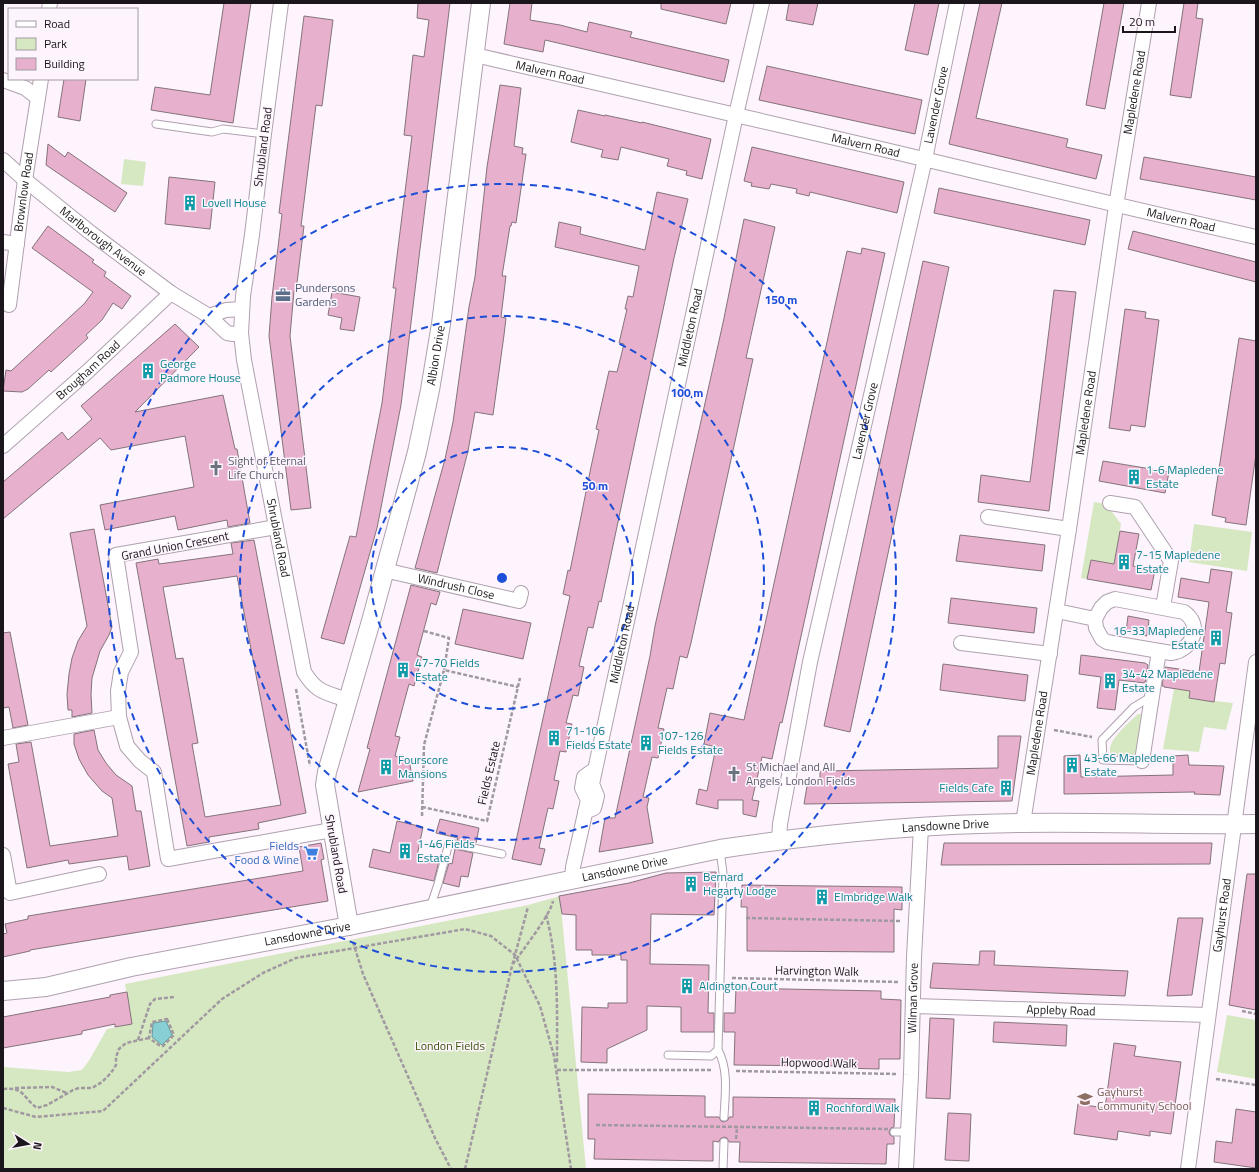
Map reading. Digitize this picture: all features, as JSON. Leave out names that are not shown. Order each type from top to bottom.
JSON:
[{"type":"street","name":"Shrubland Road","points":[[281,3],[242,310],[241,334],[244,360],[304,672],[312,684],[322,692],[347,700],[325,785],[349,926]]},
{"type":"street","name":"Albion Drive","points":[[347,700],[417,452],[430,390],[441,324],[481,3]]},
{"type":"street","name":"Middleton Road","points":[[587,806],[594,808],[597,796],[592,784],[595,769],[736,115],[762,3]]},
{"type":"street","name":"Lavender Grove","points":[[779,840],[780,824],[810,662],[925,159],[957,3]]},
{"type":"street","name":"Mapledene Road","points":[[1023,823],[1057,611],[1116,206],[1149,3]]},
{"type":"street","name":"Malvern Road","points":[[475,55],[582,81],[925,159],[1116,206],[1256,237]]},
{"type":"street","points":[[3,80],[25,88],[38,98]]},
{"type":"street","name":"Brownlow Road","points":[[9,305],[25,180],[41,80]]},
{"type":"street","name":"Marlborough Avenue","points":[[3,160],[25,180],[91,233],[171,293],[209,316],[227,333],[241,334]]},
{"type":"street","points":[[3,242],[18,244]]},
{"type":"street","name":"Brougham Road","points":[[3,446],[87,372],[171,293]]},
{"type":"street","points":[[209,316],[226,310],[242,310]]},
{"type":"street","points":[[1110,503],[1135,506],[1171,561],[1163,607]]},
{"type":"street","points":[[988,517],[1069,529]]},
{"type":"street","name":"Grand Union Crescent","points":[[276,527],[116,556],[131,652],[121,672],[118,691],[119,717],[127,746],[140,761],[154,772],[168,859],[332,830]]},
{"type":"street","name":"Windrush Close","points":[[384,570],[520,601],[521,594]]},
{"type":"street","points":[[1114,599],[1163,607],[1178,610],[1189,615],[1193,626],[1194,634],[1190,642],[1186,648],[1179,652],[1171,653],[1107,642],[1099,635],[1096,628],[1095,619],[1101,608],[1106,602],[1114,599]]},
{"type":"street","points":[[1057,611],[1095,619]]},
{"type":"street","points":[[961,643],[1050,654]]},
{"type":"street","points":[[1142,761],[1159,651]]},
{"type":"street","name":"Gayhurst Road","points":[[1188,1169],[1256,662]]},
{"type":"street","points":[[3,738],[119,717]]},
{"type":"street","name":"Middleton Road","points":[[572,880],[573,867],[587,806],[582,788],[584,776],[595,769]]},
{"type":"street","name":"Lansdowne Drive","points":[[3,991],[46,987],[131,967],[534,889],[720,849],[779,840],[921,827],[1023,823],[1256,824]]},
{"type":"street","name":"Wilman Grove","points":[[906,1169],[909,1132],[921,827]]},
{"type":"street","points":[[3,855],[10,893],[99,874]]},
{"type":"street","name":"Appleby Road","points":[[914,1006],[1208,1015]]},
{"type":"lane","points":[[156,124],[212,132],[223,129],[264,134]]},
{"type":"lane","points":[[1142,761],[1103,760],[1102,740],[1134,707],[1153,694]]},
{"type":"lane","points":[[430,908],[449,842],[502,854]]},
{"type":"lane","points":[[720,849],[723,873],[718,1050],[723,1058],[725,1070],[724,1117]]},
{"type":"lane","points":[[668,1055],[711,1056],[718,1050]]},
{"type":"lane","points":[[893,1130],[909,1132]]},
{"type":"lane","points":[[723,1169],[724,1142]]},
{"type":"path","points":[[422,816],[424,745],[444,670],[449,638],[424,631]]},
{"type":"path","points":[[444,670],[518,687]]},
{"type":"path","name":"Fields Estate","points":[[422,806],[487,821],[520,678]]},
{"type":"path","points":[[296,689],[310,767]]},
{"type":"path","points":[[1038,728],[1090,736],[1102,740]]},
{"type":"path","points":[[512,966],[546,915],[552,905],[553,898]]},
{"type":"path","points":[[465,1169],[512,966],[529,902]]},
{"type":"path","points":[[546,915],[552,935],[557,1070]]},
{"type":"path","points":[[746,918],[903,921]]},
{"type":"path","points":[[349,926],[363,974],[434,1138],[451,1169]]},
{"type":"path","points":[[3,1108],[36,1117],[103,1111],[222,999],[263,974],[296,958],[465,929],[491,936],[515,955],[540,1006],[557,1070],[571,1169]]},
{"type":"path","name":"Harvington Walk","points":[[720,978],[914,982]]},
{"type":"path","points":[[138,1040],[150,1004],[155,1000],[174,997]]},
{"type":"path","points":[[1242,1011],[1256,1014]]},
{"type":"path","points":[[14,1088],[23,1093],[29,1102],[37,1108],[79,1088],[92,1088],[102,1082],[111,1073],[116,1065],[118,1049],[126,1043],[149,1038],[159,1046],[162,1046],[174,1035],[167,1018],[152,1022],[149,1038]]},
{"type":"path","name":"Hopwood Walk","points":[[557,1070],[725,1070],[911,1075]]},
{"type":"path","points":[[1200,1076],[1256,1085]]},
{"type":"path","points":[[3,1089],[35,1087],[52,1088],[68,1093]]},
{"type":"path","points":[[596,1125],[893,1130]]},
{"type":"path","points":[[736,1142],[737,1127]]},
{"type":"green space","points":[[124,159],[146,162],[143,186],[121,184]]},
{"type":"green space","points":[[1094,502],[1106,504],[1121,524],[1114,564],[1091,560],[1087,579],[1081,578]]},
{"type":"green space","points":[[1194,524],[1252,532],[1247,571],[1189,562]]},
{"type":"green space","points":[[1174,689],[1190,691],[1189,698],[1233,703],[1226,730],[1204,727],[1199,752],[1163,749]]},
{"type":"green space","points":[[1138,714],[1143,716],[1136,756],[1112,756],[1110,751],[1114,740]]},
{"type":"green space","name":"London Fields","points":[[560,896],[586,1169],[3,1169],[3,1067],[68,1072],[82,1070],[107,1029],[132,1024],[125,984],[528,905]]},
{"type":"green space","points":[[1227,1015],[1256,1020],[1256,1079],[1217,1072]]},
{"type":"water","points":[[166,1021],[172,1035],[162,1045],[152,1037],[153,1023]]},
{"type":"building","points":[[224,3],[251,3],[233,123],[151,110],[155,87],[210,95]]},
{"type":"building","points":[[418,3],[450,3],[401,405],[377,528],[344,644],[321,638],[350,536],[356,537],[382,403],[396,288],[393,288],[412,136],[404,135],[413,55],[424,57],[429,20],[417,18]]},
{"type":"building","points":[[510,3],[532,3],[530,20],[560,25],[587,32],[589,22],[632,32],[630,37],[729,60],[724,82],[545,40],[543,52],[504,44]]},
{"type":"building","points":[[661,3],[731,3],[726,24],[661,9]]},
{"type":"building","points":[[789,3],[818,3],[813,25],[786,20]]},
{"type":"building","points":[[915,3],[939,3],[928,55],[905,50]]},
{"type":"building","points":[[980,3],[1002,3],[976,118],[1068,139],[1066,147],[1102,155],[1096,179],[949,144]]},
{"type":"building","points":[[1104,3],[1124,3],[1105,109],[1086,105]]},
{"type":"building","points":[[1184,3],[1198,3],[1196,18],[1203,19],[1191,98],[1170,95]]},
{"type":"building","points":[[304,16],[333,20],[322,106],[316,105],[301,226],[304,226],[296,291],[294,291],[290,336],[311,508],[291,510],[269,336],[282,214],[279,213]]},
{"type":"building","points":[[767,66],[922,100],[915,134],[759,100]]},
{"type":"building","points":[[64,80],[86,80],[80,121],[58,117]]},
{"type":"building","points":[[500,85],[521,88],[514,146],[523,148],[522,154],[526,154],[516,223],[512,222],[510,226],[502,276],[506,276],[501,317],[506,318],[504,335],[493,415],[475,412],[468,451],[437,573],[415,568],[445,459],[453,422],[469,307],[475,277],[487,167]]},
{"type":"building","points":[[578,110],[642,122],[711,139],[702,179],[686,175],[687,171],[667,166],[669,159],[621,147],[618,160],[601,157],[603,150],[571,142]]},
{"type":"building","points":[[48,144],[65,157],[68,152],[127,193],[115,212],[46,165]]},
{"type":"building","points":[[752,147],[904,182],[897,213],[810,192],[809,196],[796,193],[797,189],[771,184],[769,189],[751,186],[752,183],[744,181]]},
{"type":"building","points":[[1144,157],[1256,177],[1256,200],[1140,179]]},
{"type":"building","name":"Lovell House","points":[[169,177],[215,182],[210,229],[165,224]]},
{"type":"building","points":[[939,188],[1090,220],[1085,245],[934,213]]},
{"type":"building","points":[[657,192],[688,199],[674,258],[601,602],[599,601],[593,628],[588,627],[579,666],[584,667],[578,696],[573,695],[566,723],[572,724],[566,752],[560,751],[554,780],[559,781],[553,809],[548,808],[539,848],[545,849],[541,865],[512,859],[570,596],[563,594],[568,570],[570,571],[599,430],[596,429],[609,371],[617,372],[624,344],[619,343],[627,309],[625,309],[628,296],[633,297],[639,266],[555,247],[559,222],[581,227],[580,234],[645,250]]},
{"type":"building","points":[[744,219],[775,227],[746,358],[753,359],[691,643],[687,658],[680,656],[673,689],[667,688],[658,728],[664,729],[658,758],[652,757],[643,797],[649,798],[647,807],[653,843],[599,852],[605,818],[615,818],[650,656],[655,626],[723,323]]},
{"type":"building","points":[[48,226],[94,260],[92,262],[106,272],[104,276],[131,296],[122,309],[113,303],[102,320],[86,335],[88,338],[51,372],[49,370],[28,389],[22,392],[3,391],[6,370],[11,371],[84,304],[93,292],[32,248]]},
{"type":"building","points":[[1133,231],[1256,262],[1256,282],[1128,249]]},
{"type":"building","points":[[862,248],[885,253],[782,723],[780,722],[772,759],[762,757],[752,800],[759,801],[756,817],[743,814],[743,800],[718,800],[718,809],[696,804],[699,789],[707,791],[716,747],[704,744],[710,713],[744,720],[847,251],[861,254]]},
{"type":"building","points":[[923,261],[949,267],[850,732],[824,726]]},
{"type":"building","points":[[1054,290],[1076,292],[1049,511],[978,502],[981,475],[1030,482]]},
{"type":"building","points":[[332,292],[360,297],[354,331],[340,329],[342,318],[328,315]]},
{"type":"building","points":[[1125,309],[1146,312],[1145,318],[1159,320],[1145,427],[1131,425],[1130,431],[1109,428]]},
{"type":"building","points":[[175,324],[199,347],[135,412],[223,395],[235,449],[237,449],[250,523],[228,527],[227,520],[178,530],[175,516],[105,530],[100,505],[194,487],[185,436],[111,450],[100,438],[3,519],[3,482],[62,432],[68,440],[92,419],[81,406]]},
{"type":"building","points":[[1239,338],[1256,341],[1256,454],[1246,525],[1225,522],[1226,518],[1212,515]]},
{"type":"building","name":"1-6 Mapledene Estate","points":[[1103,461],[1169,472],[1165,493],[1099,481]]},
{"type":"building","points":[[94,529],[112,627],[100,651],[92,678],[92,713],[72,717],[72,710],[68,710],[67,694],[69,674],[72,658],[78,641],[87,626],[70,533]]},
{"type":"building","name":"7-15 Mapledene Estate","points":[[1120,531],[1139,534],[1133,566],[1155,570],[1151,590],[1087,579],[1091,560],[1114,564]]},
{"type":"building","points":[[960,535],[1045,545],[1042,571],[956,561]]},
{"type":"building","points":[[254,540],[306,813],[258,823],[259,829],[209,837],[209,842],[187,846],[136,563],[158,559],[159,564],[233,554],[231,543]],"holes":[[[237,576],[281,805],[205,817],[192,744],[198,743],[183,658],[176,659],[163,587]]]},
{"type":"building","name":"16-33 Mapledene Estate","points":[[1211,569],[1232,572],[1226,612],[1232,613],[1225,664],[1220,663],[1214,702],[1189,698],[1190,691],[1162,686],[1165,667],[1199,672],[1209,602],[1178,597],[1181,578],[1209,583]]},
{"type":"building","name":"47-70 Fields Estate","points":[[411,585],[440,592],[436,605],[431,603],[417,655],[422,657],[414,686],[409,684],[395,736],[400,737],[395,756],[409,760],[413,781],[358,792],[370,749],[367,748]]},
{"type":"building","points":[[951,598],[1037,608],[1034,633],[948,623]]},
{"type":"building","points":[[463,609],[531,623],[523,659],[455,644]]},
{"type":"building","points":[[1128,616],[1149,620],[1147,636],[1126,632]]},
{"type":"building","points":[[10,632],[28,725],[13,728],[9,707],[3,708],[3,633]]},
{"type":"building","name":"34-42 Mapledene Estate","points":[[1081,655],[1145,663],[1148,665],[1145,683],[1119,680],[1115,710],[1097,708],[1101,677],[1079,674]]},
{"type":"building","points":[[943,664],[1028,675],[1025,701],[940,690]]},
{"type":"building","points":[[94,730],[98,750],[106,763],[116,775],[132,786],[136,811],[141,811],[150,866],[129,870],[127,856],[69,864],[68,860],[27,868],[8,764],[19,762],[16,744],[31,742],[50,846],[118,836],[112,798],[102,791],[88,775],[79,759],[74,744],[74,734]]},
{"type":"building","points":[[998,736],[1021,736],[1012,801],[804,804],[808,780],[820,780],[820,771],[998,768]]},
{"type":"building","name":"43-66 Mapledene Estate","points":[[1080,755],[1081,777],[1173,775],[1173,756],[1188,755],[1189,765],[1224,766],[1220,795],[1194,794],[1195,792],[1064,794],[1064,756]]},
{"type":"building","points":[[440,819],[479,828],[476,843],[457,840],[458,838],[436,833]]},
{"type":"building","name":"1-46 Fields Estate","points":[[397,821],[423,827],[417,856],[439,861],[434,881],[369,867],[373,849],[390,853]]},
{"type":"building","points":[[321,843],[324,859],[321,860],[328,901],[30,950],[3,957],[3,934],[7,933],[5,924],[28,919],[28,916],[303,871],[299,847]]},
{"type":"building","points":[[944,843],[1212,843],[1210,864],[941,865]]},
{"type":"building","points":[[455,849],[473,853],[468,877],[461,876],[459,887],[443,883],[449,863],[452,864]]},
{"type":"building","points":[[716,872],[714,915],[651,914],[650,964],[709,965],[708,1013],[714,1013],[714,1032],[681,1032],[681,1007],[647,1006],[647,1030],[607,1049],[607,1063],[581,1062],[582,1007],[608,1008],[608,1003],[627,1003],[627,960],[621,960],[621,955],[592,955],[592,950],[576,950],[576,915],[562,914],[559,896],[629,883],[666,873]]},
{"type":"building","points":[[1247,874],[1256,874],[1256,1010],[1229,1005]]},
{"type":"building","points":[[742,885],[902,887],[902,910],[894,909],[894,952],[747,951],[747,907],[741,907]]},
{"type":"building","points":[[1178,918],[1203,918],[1192,995],[1167,996]]},
{"type":"building","points":[[980,951],[995,951],[994,965],[1128,971],[1125,996],[930,988],[933,963],[979,965]]},
{"type":"building","points":[[736,988],[881,991],[881,999],[901,1000],[900,1059],[879,1059],[879,1069],[842,1068],[842,1066],[734,1065],[735,1032],[724,1032],[724,1013],[735,1013]]},
{"type":"building","points":[[127,992],[132,1024],[115,1027],[115,1024],[82,1031],[82,1034],[3,1048],[3,1017],[110,997],[110,995]]},
{"type":"building","points":[[930,1018],[954,1019],[950,1099],[926,1098]]},
{"type":"building","points":[[994,1022],[1067,1025],[1066,1046],[993,1042]]},
{"type":"building","points":[[1114,1043],[1136,1046],[1134,1056],[1181,1062],[1171,1134],[1150,1131],[1150,1136],[1118,1131],[1117,1140],[1074,1134],[1078,1104],[1105,1108]]},
{"type":"building","points":[[588,1094],[705,1096],[705,1117],[719,1117],[721,1121],[724,1122],[728,1120],[729,1117],[733,1117],[733,1097],[895,1099],[894,1127],[891,1128],[889,1132],[890,1135],[894,1137],[894,1144],[887,1144],[886,1164],[739,1162],[740,1142],[729,1142],[727,1138],[724,1137],[720,1139],[719,1142],[713,1141],[713,1161],[594,1159],[595,1139],[588,1139]]},
{"type":"building","points":[[1236,1109],[1256,1112],[1256,1168],[1214,1162],[1216,1141],[1232,1143]]},
{"type":"building","points":[[948,1113],[971,1114],[969,1161],[945,1160]]},
{"type":"place","name":"Lovell House","points":[[190,203]]},
{"type":"place","name":"Pundersons Gardens","points":[[283,295]]},
{"type":"place","name":"George Padmore House","points":[[148,371]]},
{"type":"place","name":"Sight of Eternal Life Church","points":[[216,468]]},
{"type":"place","name":"1-6 Mapledene Estate","points":[[1134,477]]},
{"type":"place","name":"7-15 Mapledene Estate","points":[[1124,562]]},
{"type":"place","name":"16-33 Mapledene Estate","points":[[1216,638]]},
{"type":"place","name":"47-70 Fields Estate","points":[[403,670]]},
{"type":"place","name":"34-42 Mapledene Estate","points":[[1110,681]]},
{"type":"place","name":"71-106 Fields Estate","points":[[554,738]]},
{"type":"place","name":"107-126 Fields Estate","points":[[646,743]]},
{"type":"place","name":"43-66 Mapledene Estate","points":[[1072,765]]},
{"type":"place","name":"Fourscore Mansions","points":[[386,767]]},
{"type":"place","name":"St Michael and All Angels, London Fields","points":[[734,774]]},
{"type":"place","name":"Fields Cafe","points":[[1006,788]]},
{"type":"place","name":"1-46 Fields Estate","points":[[405,851]]},
{"type":"place","name":"Fields Food & Wine","points":[[311,853]]},
{"type":"place","name":"Bernard Hegarty Lodge","points":[[691,884]]},
{"type":"place","name":"Elmbridge Walk","points":[[822,897]]},
{"type":"place","name":"Aldington Court","points":[[687,986]]},
{"type":"place","name":"Gayhurst Community School","points":[[1085,1099]]},
{"type":"place","name":"Rochford Walk","points":[[814,1108]]}]
